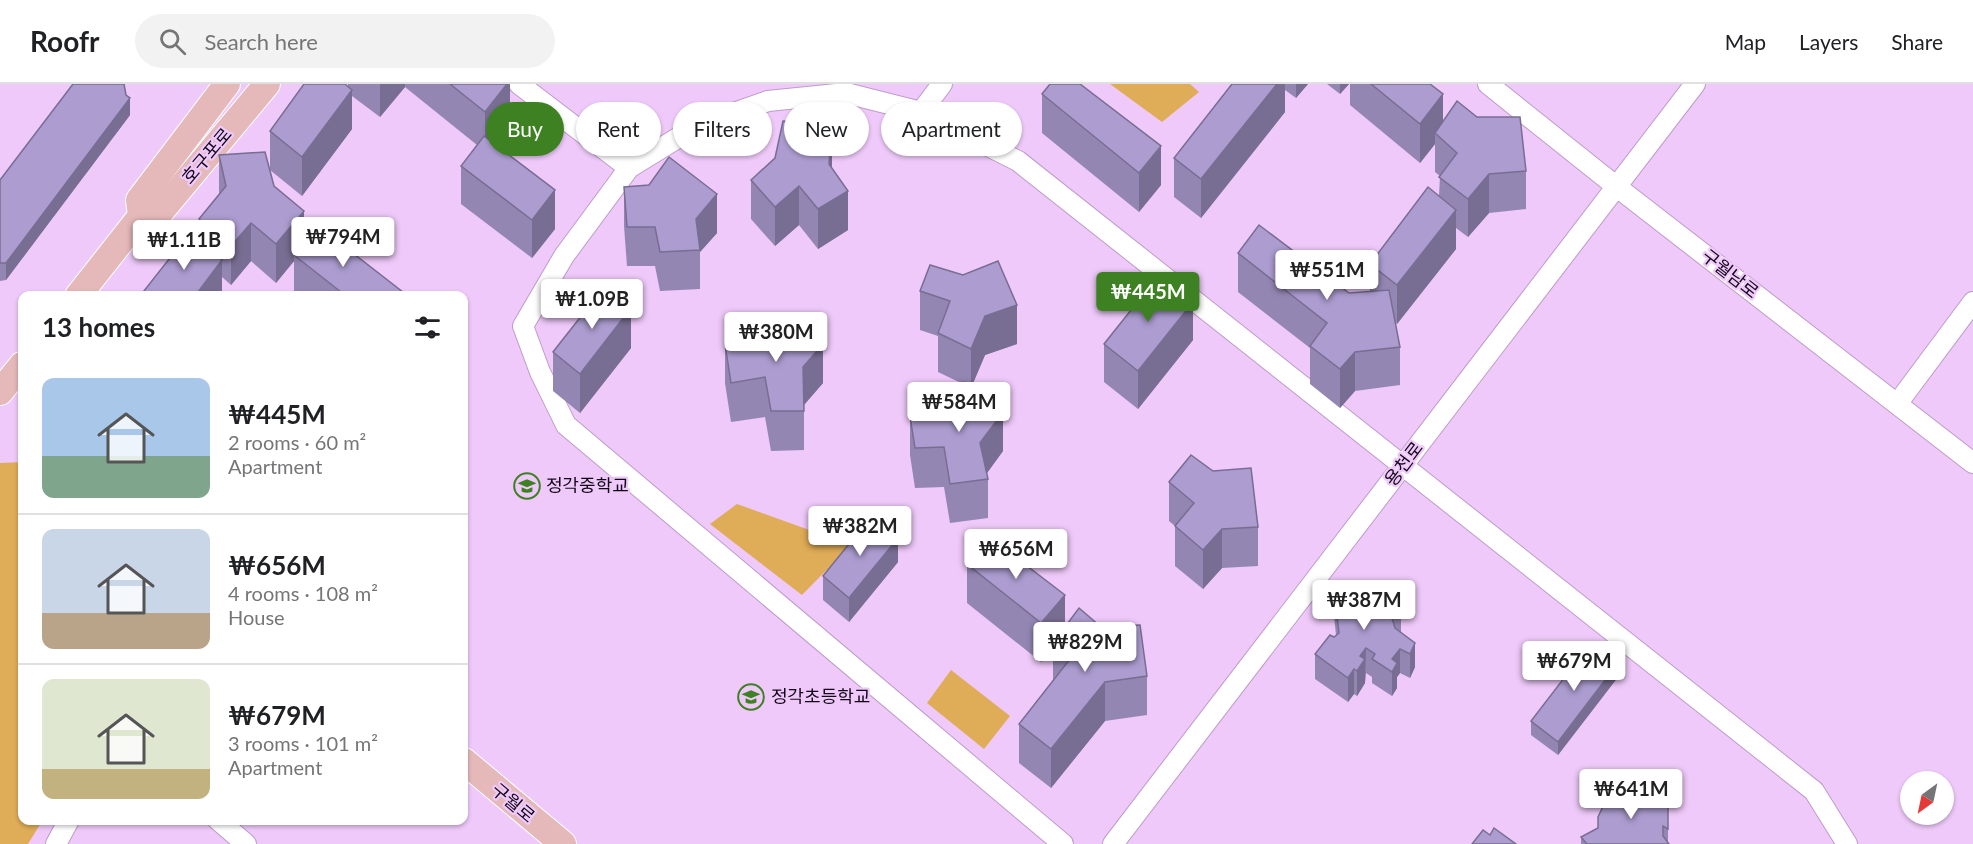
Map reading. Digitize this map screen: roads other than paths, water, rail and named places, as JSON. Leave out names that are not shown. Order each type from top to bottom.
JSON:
[{"type":"main road","name":"호구포로","points":[[82,291],[141,216],[139,200],[227,84]]},
{"type":"main road","name":"호구포로","points":[[141,216],[158,215],[267,84]]},
{"type":"main road","name":"구월로","points":[[468,764],[563,844]]},
{"type":"street","points":[[519,84],[629,168]]},
{"type":"street","points":[[928,102],[942,84]]},
{"type":"street","name":"구월남로","points":[[1488,84],[1973,463]]},
{"type":"street","name":"용천로","points":[[1113,844],[1695,84]]},
{"type":"street","points":[[882,102],[846,93],[768,101],[697,126],[629,168],[564,256],[523,326],[540,372],[566,424],[1063,844]]},
{"type":"street","points":[[1008,156],[1018,161],[1814,791],[1847,844]]},
{"type":"street","points":[[1897,404],[1973,302]]},
{"type":"street","points":[[56,844],[66,825]]},
{"type":"street","points":[[222,831],[246,844]]},
{"type":"place","name":"정각중학교","points":[[527,486]]},
{"type":"place","name":"정각초등학교","points":[[751,697]]}]
